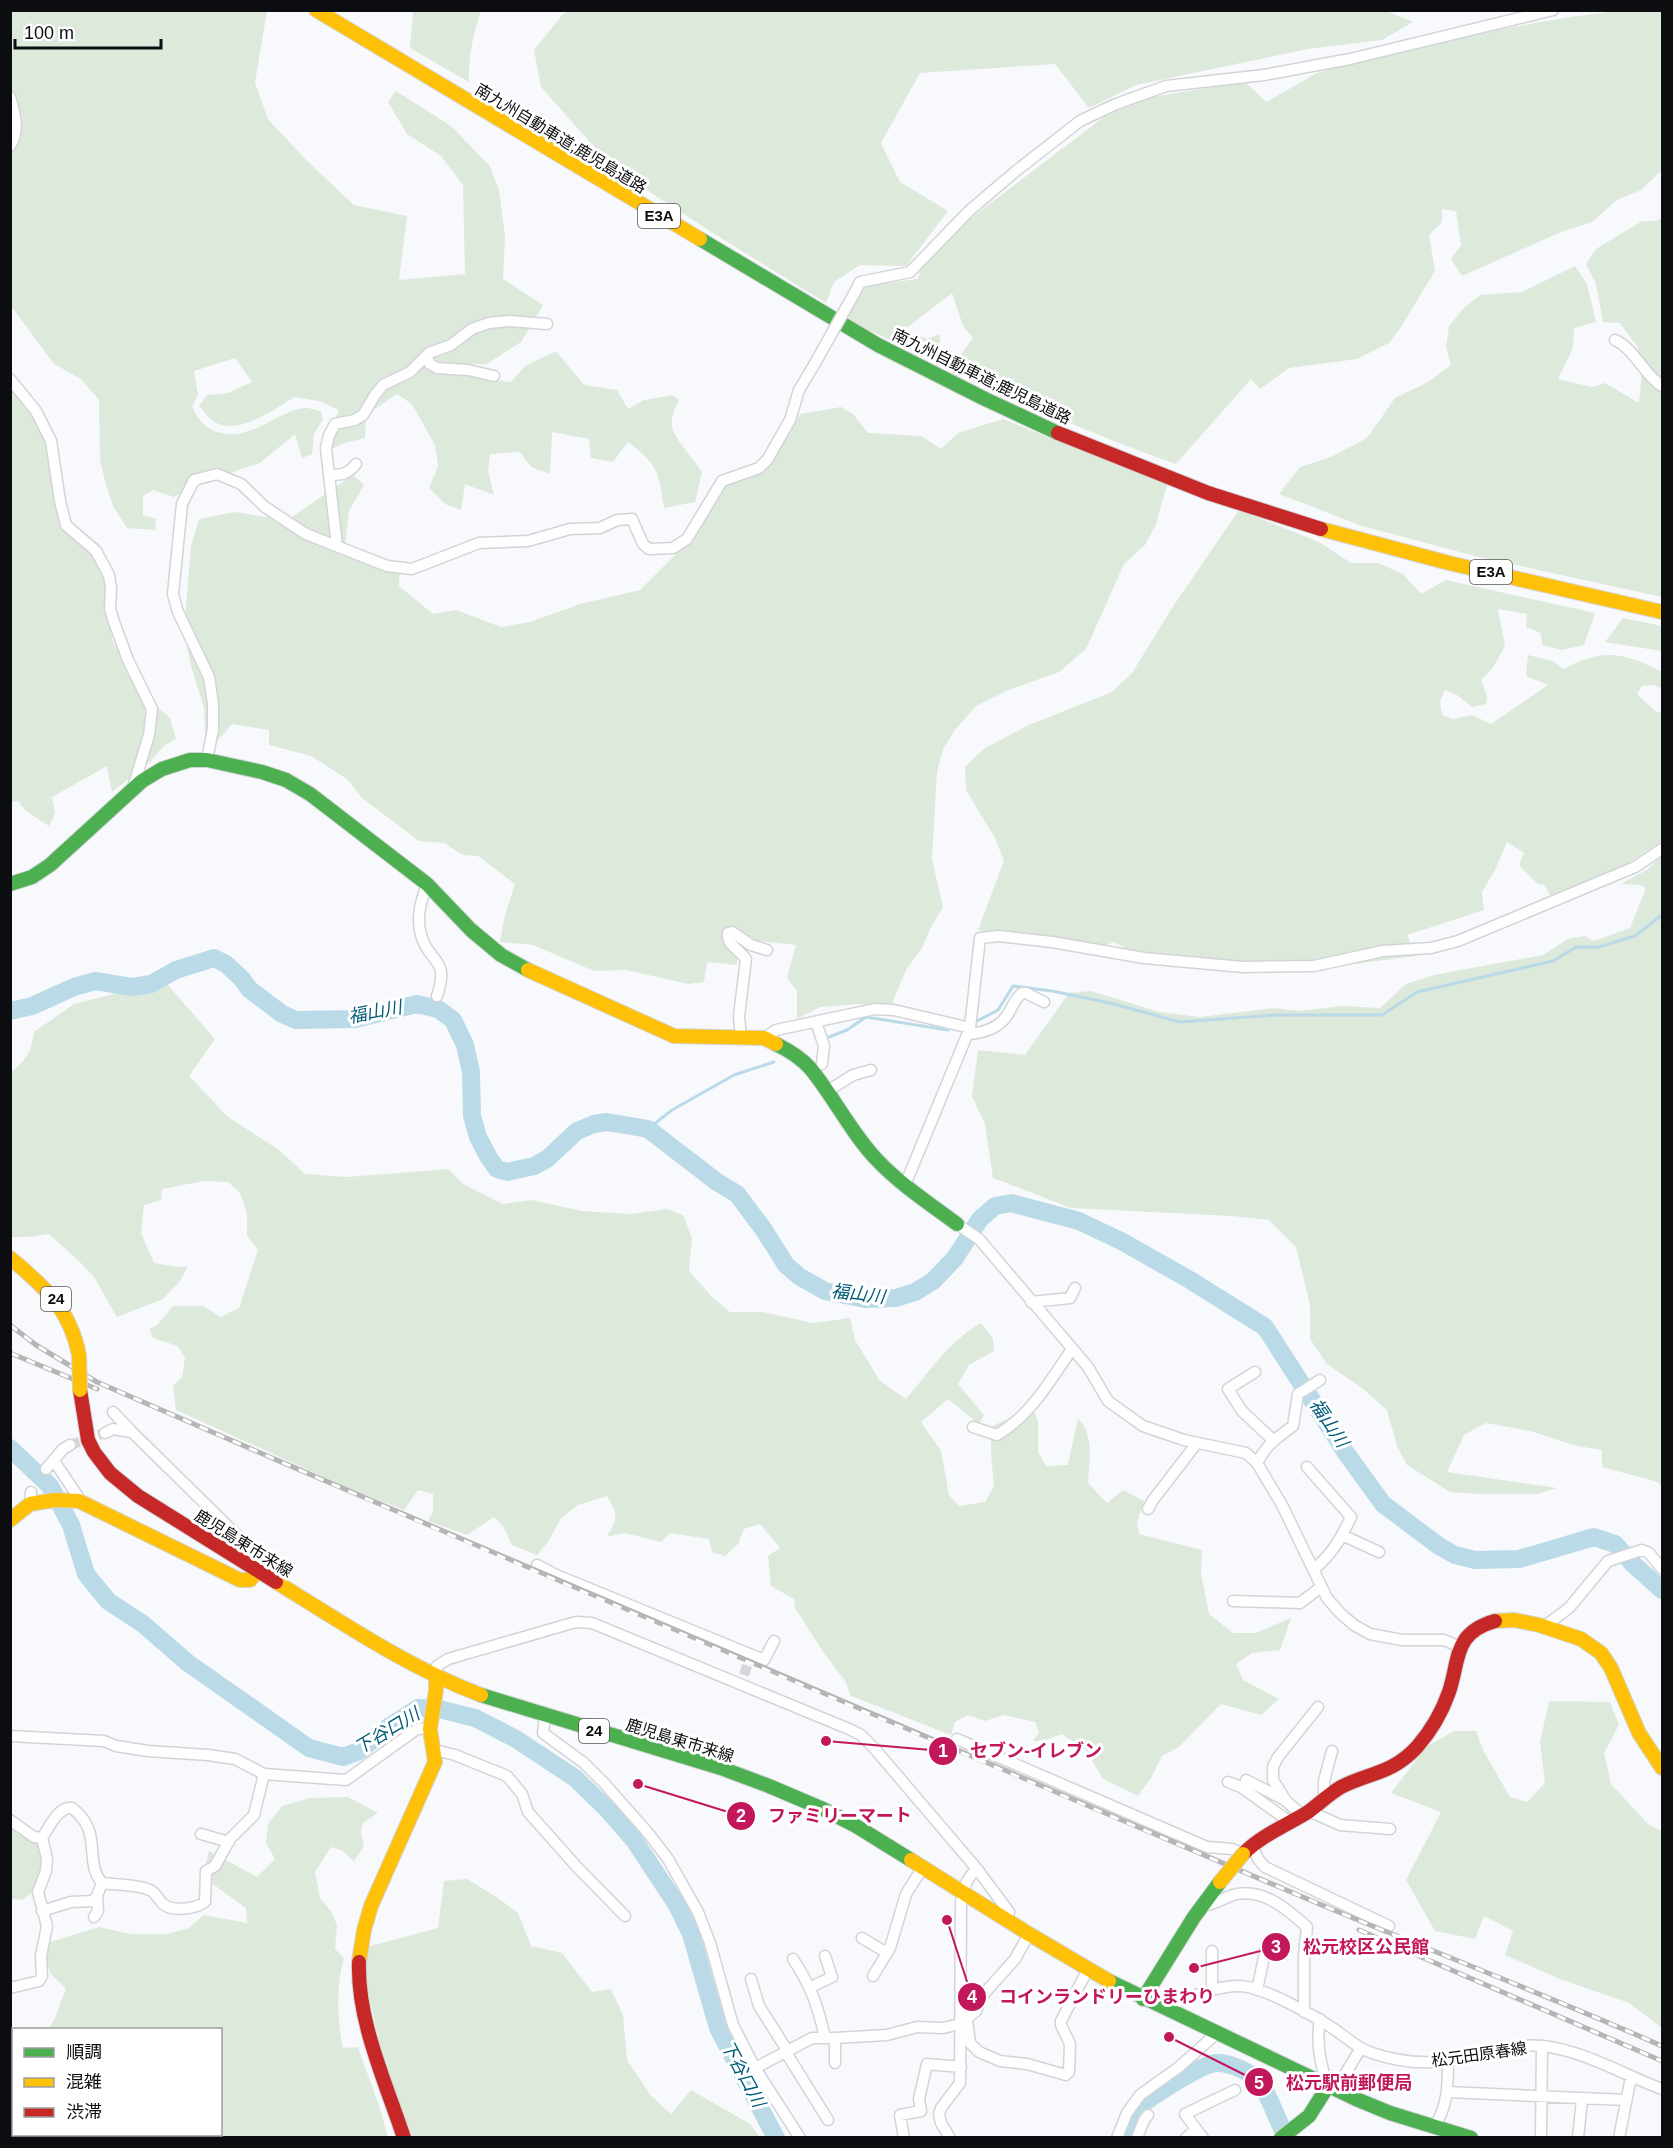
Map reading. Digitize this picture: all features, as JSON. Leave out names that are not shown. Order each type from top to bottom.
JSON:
[{"type":"main road","name":"南九州自動車道;鹿児島道路","points":[[316,10],[878,345],[1008,411],[1150,470],[1271,514],[1461,565],[1662,612]]},
{"type":"main road","points":[[10,884],[32,877],[50,865],[132,791],[162,769],[190,760],[207,760],[262,772],[286,780],[310,794],[405,865],[485,943],[525,969],[674,1036],[764,1038],[791,1052],[809,1067],[854,1133],[878,1161],[905,1185],[957,1224]]},
{"type":"main road","name":"鹿児島東市来線","points":[[10,1258],[57,1300],[75,1332],[86,1434],[100,1464],[138,1496],[383,1649],[436,1677],[485,1697],[721,1768],[769,1786],[856,1826],[1029,1934],[1143,1999],[1390,2113],[1471,2138]]},
{"type":"main road","points":[[10,1520],[33,1499],[73,1500],[240,1580],[250,1580],[258,1571]]},
{"type":"main road","points":[[1143,1999],[1202,1906],[1247,1849],[1264,1834],[1300,1816],[1340,1787],[1389,1770],[1427,1735],[1446,1705],[1460,1647],[1479,1626],[1496,1621],[1523,1621],[1581,1639],[1595,1647],[1611,1667],[1642,1740],[1662,1768]]},
{"type":"main road","points":[[404,2138],[362,2010],[358,1961],[363,1929],[371,1903],[435,1762],[430,1723],[437,1696],[436,1677]]},
{"type":"main road","points":[[1281,2138],[1302,2124],[1317,2107],[1328,2086]]},
{"type":"street","points":[[207,760],[213,729],[213,704],[209,677],[178,612],[173,594],[182,504],[194,480],[217,474],[241,484],[265,507],[306,534],[387,566],[412,569],[479,543],[528,542],[570,529],[600,528],[617,520],[632,519],[643,544],[649,549],[673,548],[687,539],[722,481],[759,468],[767,460],[790,420],[799,390],[860,282],[910,272],[969,211],[1080,121],[1116,104],[1166,86],[1264,75],[1296,69],[1461,33],[1553,10]]},
{"type":"street","points":[[10,97],[16,114],[16,130],[14,141],[10,146]]},
{"type":"street","points":[[337,546],[326,448],[335,424],[355,420],[363,415],[383,386],[410,372],[426,356],[451,345],[472,329],[489,323],[510,321],[547,324]]},
{"type":"street","points":[[1615,340],[1625,345],[1653,380],[1662,386]]},
{"type":"street","points":[[426,356],[430,364],[437,368],[468,370],[494,376]]},
{"type":"street","points":[[10,379],[36,411],[51,441],[66,525],[96,551],[109,575],[110,609],[114,622],[128,660],[152,709],[149,735],[132,791]]},
{"type":"street","points":[[330,475],[342,475],[349,472],[356,464]]},
{"type":"street","points":[[905,1185],[969,1031],[980,938],[999,936],[1052,942],[1116,954],[1242,967],[1314,966],[1383,951],[1431,948],[1458,941],[1635,867],[1662,849]]},
{"type":"street","points":[[427,884],[420,904],[419,919],[422,937],[428,951],[441,967],[437,996]]},
{"type":"street","points":[[741,1038],[739,1016],[746,959],[729,943],[728,933],[732,932],[751,945],[767,950]]},
{"type":"street","points":[[764,1038],[776,1030],[875,1009],[894,1010],[969,1031],[982,1032],[1005,1018],[1022,993],[1044,1002]]},
{"type":"street","points":[[816,1022],[824,1046],[822,1064]]},
{"type":"street","points":[[826,1092],[853,1075],[871,1070]]},
{"type":"street","points":[[957,1224],[979,1239],[1088,1367],[1108,1401],[1143,1426],[1184,1440],[1246,1453],[1257,1463],[1282,1505],[1327,1598],[1354,1625],[1370,1634],[1402,1640],[1444,1640],[1460,1647]]},
{"type":"street","points":[[1031,1302],[1070,1298],[1075,1288]]},
{"type":"street","points":[[973,1426],[997,1435],[1015,1424],[1036,1401],[1072,1349]]},
{"type":"street","points":[[1255,1372],[1228,1389],[1242,1411],[1273,1440]]},
{"type":"street","points":[[1257,1463],[1263,1450],[1293,1426],[1298,1394],[1320,1380]]},
{"type":"street","points":[[113,1412],[243,1540],[260,1553],[263,1558],[258,1571]]},
{"type":"street","points":[[105,1433],[113,1429],[132,1432]]},
{"type":"street","points":[[1148,1509],[1197,1443]]},
{"type":"street","points":[[70,1445],[63,1449],[50,1465],[77,1495],[73,1500]]},
{"type":"street","points":[[1307,1467],[1351,1517],[1338,1544],[1313,1570]]},
{"type":"street","points":[[1342,1535],[1379,1552]]},
{"type":"street","points":[[1545,1626],[1569,1608],[1608,1561],[1642,1550],[1648,1553],[1662,1569]]},
{"type":"street","points":[[537,1565],[556,1575],[764,1660],[774,1641]]},
{"type":"street","points":[[1233,1601],[1300,1603],[1322,1587]]},
{"type":"street","points":[[436,1677],[438,1666],[448,1659],[562,1626],[592,1623],[742,1680],[861,1735],[977,1869],[1009,1912],[1006,1920]]},
{"type":"street","points":[[1300,1816],[1286,1801],[1273,1780],[1273,1767],[1278,1757],[1318,1707]]},
{"type":"street","points":[[545,1716],[543,1733],[584,1763],[604,1783],[649,1833],[668,1859],[698,1912],[710,1943],[732,2025],[755,2068],[800,2138]]},
{"type":"street","points":[[10,1736],[104,1741],[116,1746],[148,1751],[236,1759],[264,1774],[346,1779],[417,1729],[430,1723]]},
{"type":"street","points":[[957,1738],[1207,1847],[1247,1849],[1265,1867],[1389,1926]]},
{"type":"street","points":[[435,1750],[455,1755],[507,1776],[522,1794],[528,1812],[583,1874],[625,1916]]},
{"type":"street","points":[[1324,1799],[1324,1781],[1332,1751]]},
{"type":"street","points":[[10,1988],[34,1983],[42,1976],[41,1956],[47,1926],[38,1892],[46,1871],[47,1859],[42,1838],[63,1809],[72,1808],[79,1813],[88,1826],[93,1842],[96,1876],[102,1883],[138,1887],[153,1892],[165,1905],[179,1909],[199,1907],[205,1902],[206,1871],[215,1866],[229,1842],[254,1815],[264,1774]]},
{"type":"street","points":[[1246,1779],[1286,1801]]},
{"type":"street","points":[[1228,1782],[1300,1816],[1340,1824],[1390,1829]]},
{"type":"street","points":[[10,1820],[34,1837],[42,1838]]},
{"type":"street","points":[[201,1834],[229,1842]]},
{"type":"street","points":[[873,1976],[890,1948],[906,1894],[923,1867]]},
{"type":"street","points":[[950,2138],[941,2123],[939,2114],[960,2083],[964,2022],[963,1892],[971,1873],[977,1869]]},
{"type":"street","points":[[42,1911],[71,1902],[93,1902],[102,1883]]},
{"type":"street","points":[[1202,1906],[1213,1905],[1232,1896],[1249,1894],[1287,1908],[1307,1927],[1304,1955],[1304,2012]]},
{"type":"street","points":[[94,1917],[98,1911],[97,1896]]},
{"type":"street","points":[[755,2068],[812,2038],[886,2035],[917,2027],[943,2028],[964,2022],[976,2011],[982,1996],[1015,1959],[1029,1934]]},
{"type":"street","points":[[862,1938],[886,1953]]},
{"type":"street","points":[[1257,1990],[1266,1948]]},
{"type":"street","points":[[1212,1951],[1212,1990]]},
{"type":"street","points":[[811,1987],[832,1977],[825,1956]]},
{"type":"street","points":[[793,1959],[811,1987],[830,2038],[835,2063]]},
{"type":"street","points":[[964,2022],[970,2043],[979,2052],[1000,2061],[1027,2064],[1066,2075],[1069,2072],[1070,2044],[1060,2021],[1088,1969]]},
{"type":"street","points":[[751,1979],[759,2006],[828,2120]]},
{"type":"street","name":"松元田原春線","points":[[1169,2011],[1174,2002],[1212,1990],[1240,1986],[1257,1990],[1320,2019],[1371,2053],[1407,2061],[1428,2062],[1515,2047],[1542,2046],[1596,2060],[1662,2090]]},
{"type":"street","points":[[1320,2019],[1318,2044],[1328,2086],[1342,2079],[1361,2048]]},
{"type":"street","points":[[1117,2138],[1127,2113],[1140,2095],[1179,2067],[1217,2033]]},
{"type":"street","points":[[1541,2138],[1542,2046]]},
{"type":"street","points":[[1434,2127],[1440,2119],[1448,2092],[1448,2060]]},
{"type":"street","points":[[904,2138],[900,2115],[921,2111],[920,2099],[927,2064],[961,2067]]},
{"type":"street","points":[[1619,2138],[1631,2077]]},
{"type":"street","points":[[1186,2138],[1199,2133],[1185,2114],[1235,2090]]},
{"type":"street","points":[[1448,2092],[1626,2100]]},
{"type":"street","points":[[1578,2138],[1582,2099]]},
{"type":"street","points":[[1137,2138],[1148,2115]]},
{"type":"green space","points":[[572,10],[1384,10],[1413,22],[1382,40],[1308,49],[1136,85],[1089,108],[1055,64],[920,73],[881,143],[900,182],[948,211],[906,266],[860,265],[834,282],[826,303],[614,169],[541,87],[534,50],[563,14]]},
{"type":"green space","points":[[1626,10],[1662,12],[1662,170],[1641,190],[1617,200],[1592,222],[1561,232],[1462,276],[1451,259],[1461,245],[1456,211],[1442,209],[1442,222],[1429,235],[1435,271],[1389,343],[1357,359],[1289,368],[1260,389],[1251,379],[1176,464],[1075,425],[976,381],[982,372],[957,360],[973,338],[963,326],[952,293],[904,330],[927,339],[940,334],[940,350],[952,371],[844,319],[862,286],[918,279],[922,265],[938,243],[1108,114],[1151,97],[1245,82],[1266,102],[1317,73],[1415,44],[1570,17]]},
{"type":"green space","points":[[11,11],[267,11],[255,83],[268,119],[306,160],[354,205],[407,216],[399,280],[465,274],[463,185],[441,156],[407,134],[388,102],[396,91],[451,126],[489,165],[499,190],[505,236],[503,279],[543,305],[521,342],[487,364],[436,364],[480,379],[511,382],[525,366],[556,351],[584,385],[617,390],[628,409],[644,400],[672,395],[679,400],[672,419],[674,432],[702,472],[695,502],[664,508],[655,470],[646,457],[628,442],[613,462],[591,458],[589,439],[552,432],[550,474],[531,467],[520,452],[490,454],[488,471],[494,495],[465,484],[461,510],[445,504],[429,488],[438,466],[435,445],[412,404],[397,394],[366,415],[365,438],[341,444],[320,456],[339,410],[319,401],[294,397],[265,415],[231,426],[221,425],[212,420],[199,406],[207,395],[228,393],[252,382],[235,358],[194,371],[198,395],[192,406],[200,420],[216,432],[243,433],[293,411],[303,408],[312,409],[321,412],[323,419],[314,434],[312,454],[302,458],[295,434],[260,463],[197,484],[174,497],[153,490],[143,496],[143,515],[156,519],[155,530],[127,528],[113,506],[100,460],[99,400],[81,379],[54,364],[11,306]]},
{"type":"green space","points":[[413,11],[481,11],[472,46],[469,82],[410,48]]},
{"type":"green space","points":[[1662,218],[1662,597],[1479,557],[1362,526],[1279,494],[1300,467],[1331,457],[1367,438],[1395,398],[1428,382],[1451,365],[1446,347],[1449,326],[1464,308],[1480,295],[1522,292],[1575,266],[1587,284],[1596,322],[1574,328],[1573,348],[1558,379],[1592,387],[1605,383],[1639,403],[1642,371],[1638,348],[1620,323],[1603,322],[1596,284],[1586,264],[1596,249],[1642,221],[1656,221]]},
{"type":"green space","points":[[10,379],[40,419],[50,468],[60,497],[74,526],[99,544],[106,568],[107,611],[113,642],[138,684],[153,703],[170,718],[176,739],[164,746],[151,761],[112,792],[107,766],[52,797],[55,813],[49,826],[26,811],[18,801],[11,802]]},
{"type":"green space","points":[[841,407],[853,414],[868,433],[921,436],[941,449],[958,433],[1003,419],[1167,485],[1156,524],[1145,545],[1124,564],[1086,649],[1059,672],[1009,690],[976,706],[955,730],[943,749],[937,772],[932,859],[943,907],[922,948],[906,970],[890,1008],[860,1004],[820,1007],[797,1019],[797,991],[787,978],[796,945],[740,939],[737,965],[707,962],[704,982],[688,984],[626,970],[594,971],[533,945],[500,942],[505,915],[515,884],[478,856],[463,855],[444,843],[419,841],[362,798],[347,779],[311,756],[269,745],[269,730],[232,724],[209,746],[205,735],[204,708],[191,666],[184,631],[191,546],[199,519],[235,512],[265,517],[292,517],[353,475],[364,485],[349,511],[345,544],[400,564],[399,586],[433,614],[456,610],[501,627],[530,622],[580,604],[640,590],[679,551],[715,483],[748,472],[778,445],[800,414]]},
{"type":"green space","points":[[1239,510],[1319,542],[1351,563],[1378,563],[1403,574],[1421,594],[1446,580],[1595,613],[1584,645],[1562,650],[1542,645],[1541,633],[1526,627],[1527,614],[1498,609],[1505,646],[1492,669],[1481,680],[1487,696],[1486,704],[1472,707],[1457,695],[1445,690],[1440,701],[1442,715],[1453,719],[1472,715],[1491,724],[1548,685],[1526,676],[1528,655],[1553,661],[1563,669],[1590,658],[1613,655],[1636,660],[1662,672],[1662,689],[1654,685],[1642,686],[1637,694],[1656,712],[1662,712],[1662,841],[1631,861],[1612,881],[1550,895],[1544,884],[1538,884],[1519,865],[1524,853],[1507,842],[1482,892],[1484,910],[1407,935],[1416,956],[1346,965],[1238,970],[1122,958],[1124,947],[1113,942],[1096,950],[1040,938],[978,930],[1004,861],[995,838],[966,790],[965,767],[985,748],[1029,725],[1112,692],[1132,673],[1172,608]]},
{"type":"green space","points":[[1623,618],[1662,626],[1662,651],[1605,642]]},
{"type":"green space","points":[[1662,856],[1662,1487],[1658,1482],[1602,1467],[1602,1450],[1577,1446],[1530,1431],[1486,1423],[1464,1435],[1447,1472],[1557,1488],[1538,1494],[1450,1492],[1407,1465],[1397,1446],[1387,1410],[1362,1388],[1327,1364],[1310,1339],[1310,1305],[1296,1247],[1269,1220],[1071,1208],[993,1178],[985,1124],[972,1096],[978,1050],[1025,1055],[1069,993],[1091,991],[1159,1012],[1200,1017],[1275,1008],[1299,1011],[1343,1006],[1380,1008],[1406,984],[1434,975],[1543,955],[1568,939],[1585,936],[1594,941],[1630,928],[1646,888],[1640,885],[1621,884],[1648,869]]},
{"type":"green space","points":[[168,985],[215,1039],[189,1076],[228,1117],[279,1150],[305,1174],[347,1177],[448,1169],[463,1184],[503,1204],[532,1200],[582,1211],[631,1214],[667,1209],[683,1215],[692,1238],[689,1271],[712,1297],[730,1312],[763,1312],[813,1323],[850,1318],[855,1340],[880,1381],[906,1399],[949,1348],[981,1323],[993,1338],[994,1351],[969,1365],[958,1384],[984,1415],[979,1424],[948,1399],[921,1422],[941,1451],[949,1495],[959,1506],[985,1502],[994,1486],[991,1427],[1017,1414],[1029,1398],[1038,1421],[1038,1452],[1046,1466],[1068,1465],[1078,1418],[1089,1441],[1088,1483],[1107,1503],[1123,1490],[1144,1501],[1137,1523],[1139,1534],[1202,1550],[1201,1574],[1209,1614],[1233,1633],[1255,1633],[1291,1618],[1280,1650],[1252,1653],[1236,1664],[1243,1680],[1279,1699],[1261,1715],[1221,1704],[1179,1747],[1162,1756],[1151,1778],[1138,1796],[1103,1779],[1085,1749],[1062,1734],[1046,1740],[1033,1741],[1039,1732],[1035,1722],[1004,1715],[985,1721],[968,1715],[955,1722],[951,1735],[851,1696],[845,1681],[795,1608],[794,1599],[771,1586],[768,1556],[780,1548],[760,1524],[744,1529],[738,1544],[725,1556],[712,1552],[709,1539],[670,1533],[661,1542],[625,1533],[606,1537],[616,1516],[607,1496],[578,1505],[561,1518],[548,1542],[537,1555],[512,1545],[503,1526],[494,1517],[467,1535],[428,1521],[433,1512],[433,1494],[418,1490],[404,1510],[348,1488],[176,1410],[173,1385],[182,1378],[185,1358],[178,1346],[153,1338],[149,1329],[157,1325],[173,1306],[203,1306],[221,1317],[239,1308],[258,1250],[247,1236],[247,1213],[240,1193],[228,1182],[204,1181],[162,1189],[161,1200],[144,1205],[141,1233],[154,1263],[177,1267],[188,1266],[180,1281],[163,1299],[117,1317],[94,1277],[49,1234],[11,1237],[11,1072],[27,1055],[34,1032],[74,1004],[118,993]]},
{"type":"green space","points":[[1549,1701],[1610,1702],[1619,1725],[1604,1753],[1611,1784],[1649,1825],[1662,1831],[1662,2028],[1629,2003],[1560,1979],[1505,1955],[1513,1931],[1484,1916],[1475,1939],[1435,1931],[1406,1880],[1441,1812],[1391,1793],[1426,1747],[1454,1731],[1476,1731],[1483,1750],[1510,1797],[1527,1802],[1545,1783],[1540,1742]]},
{"type":"green space","points":[[348,1797],[378,1813],[363,1823],[361,1831],[364,1846],[354,1861],[341,1850],[331,1847],[315,1872],[320,1898],[331,1911],[337,1925],[335,1949],[344,1958],[338,2003],[343,2048],[358,2047],[388,2137],[14,2136],[222,2136],[222,2028],[49,2028],[66,1989],[51,1974],[41,1945],[99,1927],[130,1934],[167,1934],[189,1928],[204,1915],[247,1923],[246,1908],[203,1877],[209,1851],[257,1877],[275,1859],[266,1843],[268,1824],[282,1806],[310,1798]]},
{"type":"green space","points":[[10,1823],[35,1842],[51,1825],[40,1887],[22,1900],[11,1899]]},
{"type":"green space","points":[[467,1879],[518,1913],[531,1946],[562,1953],[592,1992],[611,1989],[623,2015],[627,2060],[651,2096],[671,2114],[691,2090],[750,2124],[760,2137],[409,2137],[379,2040],[365,1980],[367,1947],[438,1928],[444,1881]]},
{"type":"green space","points":[[12,2082],[12,2130],[11,2127],[10,2083]]},
{"type":"waterway","points":[[975,1022],[998,1010],[1013,986],[1052,991],[1110,1003],[1180,1022],[1276,1015],[1382,1015],[1417,992],[1553,961],[1576,947],[1599,947],[1635,936],[1662,915]]},
{"type":"waterway","name":"福山川","points":[[10,1011],[32,1006],[74,987],[95,981],[132,987],[151,984],[176,970],[214,958],[226,964],[249,989],[282,1014],[296,1020],[355,1019],[417,1004],[438,1009],[453,1020],[465,1045],[471,1072],[472,1116],[478,1137],[497,1169],[507,1172],[534,1166],[547,1159],[577,1131],[594,1124],[607,1122],[648,1129],[717,1182],[737,1194],[786,1265],[800,1277],[825,1291],[865,1299],[896,1298],[915,1292],[933,1281],[955,1258],[980,1219],[995,1206],[1011,1203],[1079,1221],[1123,1242],[1190,1280],[1265,1327],[1346,1453],[1383,1504],[1439,1546],[1455,1555],[1475,1560],[1519,1559],[1594,1537],[1615,1544],[1662,1590]]},
{"type":"waterway","points":[[829,1037],[847,1030],[866,1017],[948,1030]]},
{"type":"waterway","points":[[648,1129],[672,1110],[734,1075],[774,1062]]},
{"type":"waterway","name":"下谷口川","points":[[10,1448],[50,1486],[71,1525],[86,1574],[108,1601],[143,1624],[188,1663],[309,1748],[343,1757],[359,1751],[387,1728],[418,1708],[439,1709],[475,1718],[516,1739],[575,1778],[607,1809],[634,1840],[677,1905],[691,1934],[718,2028],[776,2138]]},
{"type":"waterway","points":[[1122,2138],[1130,2118],[1139,2107],[1186,2076],[1216,2063],[1236,2067],[1254,2077],[1264,2089],[1287,2138]]},
{"type":"tunnel","points":[[70,1445],[105,1433]]},
{"type":"tunnel","points":[[744,1675],[751,1654]]},
{"type":"railway","points":[[10,1325],[36,1345],[97,1382],[843,1702],[1338,1912],[1662,2046]]},
{"type":"railway","points":[[10,1353],[97,1389]]},
{"type":"railway","points":[[1359,1930],[1662,2061]]},
{"type":"traffic: fast","points":[[700,239],[878,345],[1058,433]]},
{"type":"traffic: fast","points":[[10,884],[32,877],[50,865],[142,781],[162,769],[190,760],[207,760],[262,772],[286,780],[310,794],[427,884],[471,930],[501,955],[528,970]]},
{"type":"traffic: fast","points":[[776,1044],[794,1054],[810,1068],[859,1139],[887,1170],[957,1224]]},
{"type":"traffic: fast","points":[[481,1695],[721,1768],[769,1786],[856,1826],[911,1860]]},
{"type":"traffic: fast","points":[[1143,1999],[1194,1917],[1220,1882]]},
{"type":"traffic: fast","points":[[1109,1981],[1356,2099],[1390,2113],[1471,2138]]},
{"type":"traffic: fast","points":[[1281,2138],[1309,2116],[1328,2086]]},
{"type":"traffic: slow","points":[[316,10],[700,239]]},
{"type":"traffic: slow","points":[[1321,529],[1449,563],[1662,612]]},
{"type":"traffic: slow","points":[[528,970],[674,1036],[764,1038],[776,1044]]},
{"type":"traffic: slow","points":[[10,1258],[54,1300],[69,1325],[79,1355]]},
{"type":"traffic: slow","points":[[79,1355],[80,1390]]},
{"type":"traffic: slow","points":[[10,1520],[30,1504],[55,1500],[79,1501],[240,1580],[250,1580],[258,1571]]},
{"type":"traffic: slow","points":[[276,1582],[401,1658],[481,1695]]},
{"type":"traffic: slow","points":[[1495,1621],[1514,1620],[1539,1625],[1581,1639],[1601,1653],[1611,1668],[1639,1733],[1662,1768]]},
{"type":"traffic: slow","points":[[359,1962],[364,1930],[371,1906],[435,1762],[430,1729],[436,1676]]},
{"type":"traffic: slow","points":[[1220,1882],[1243,1854]]},
{"type":"traffic: slow","points":[[911,1860],[1109,1981]]},
{"type":"traffic: jam","points":[[1058,433],[1208,493],[1321,529]]},
{"type":"traffic: jam","points":[[80,1390],[88,1440],[110,1473],[138,1496],[276,1582]]},
{"type":"traffic: jam","points":[[1243,1854],[1266,1836],[1308,1812],[1341,1787],[1390,1768],[1408,1756],[1422,1741],[1439,1714],[1449,1692],[1457,1658],[1465,1640],[1481,1626],[1495,1621]]},
{"type":"traffic: jam","points":[[359,1962],[363,2007],[368,2029],[404,2138]]},
{"type":"place","name":"セブン-イレブン","points":[[826,1741]]},
{"type":"place","name":"ファミリーマート","points":[[638,1784]]},
{"type":"place","name":"コインランドリーひまわり","points":[[947,1920]]},
{"type":"place","name":"松元校区公民館","points":[[1194,1968]]},
{"type":"place","name":"松元駅前郵便局","points":[[1169,2037]]}]
